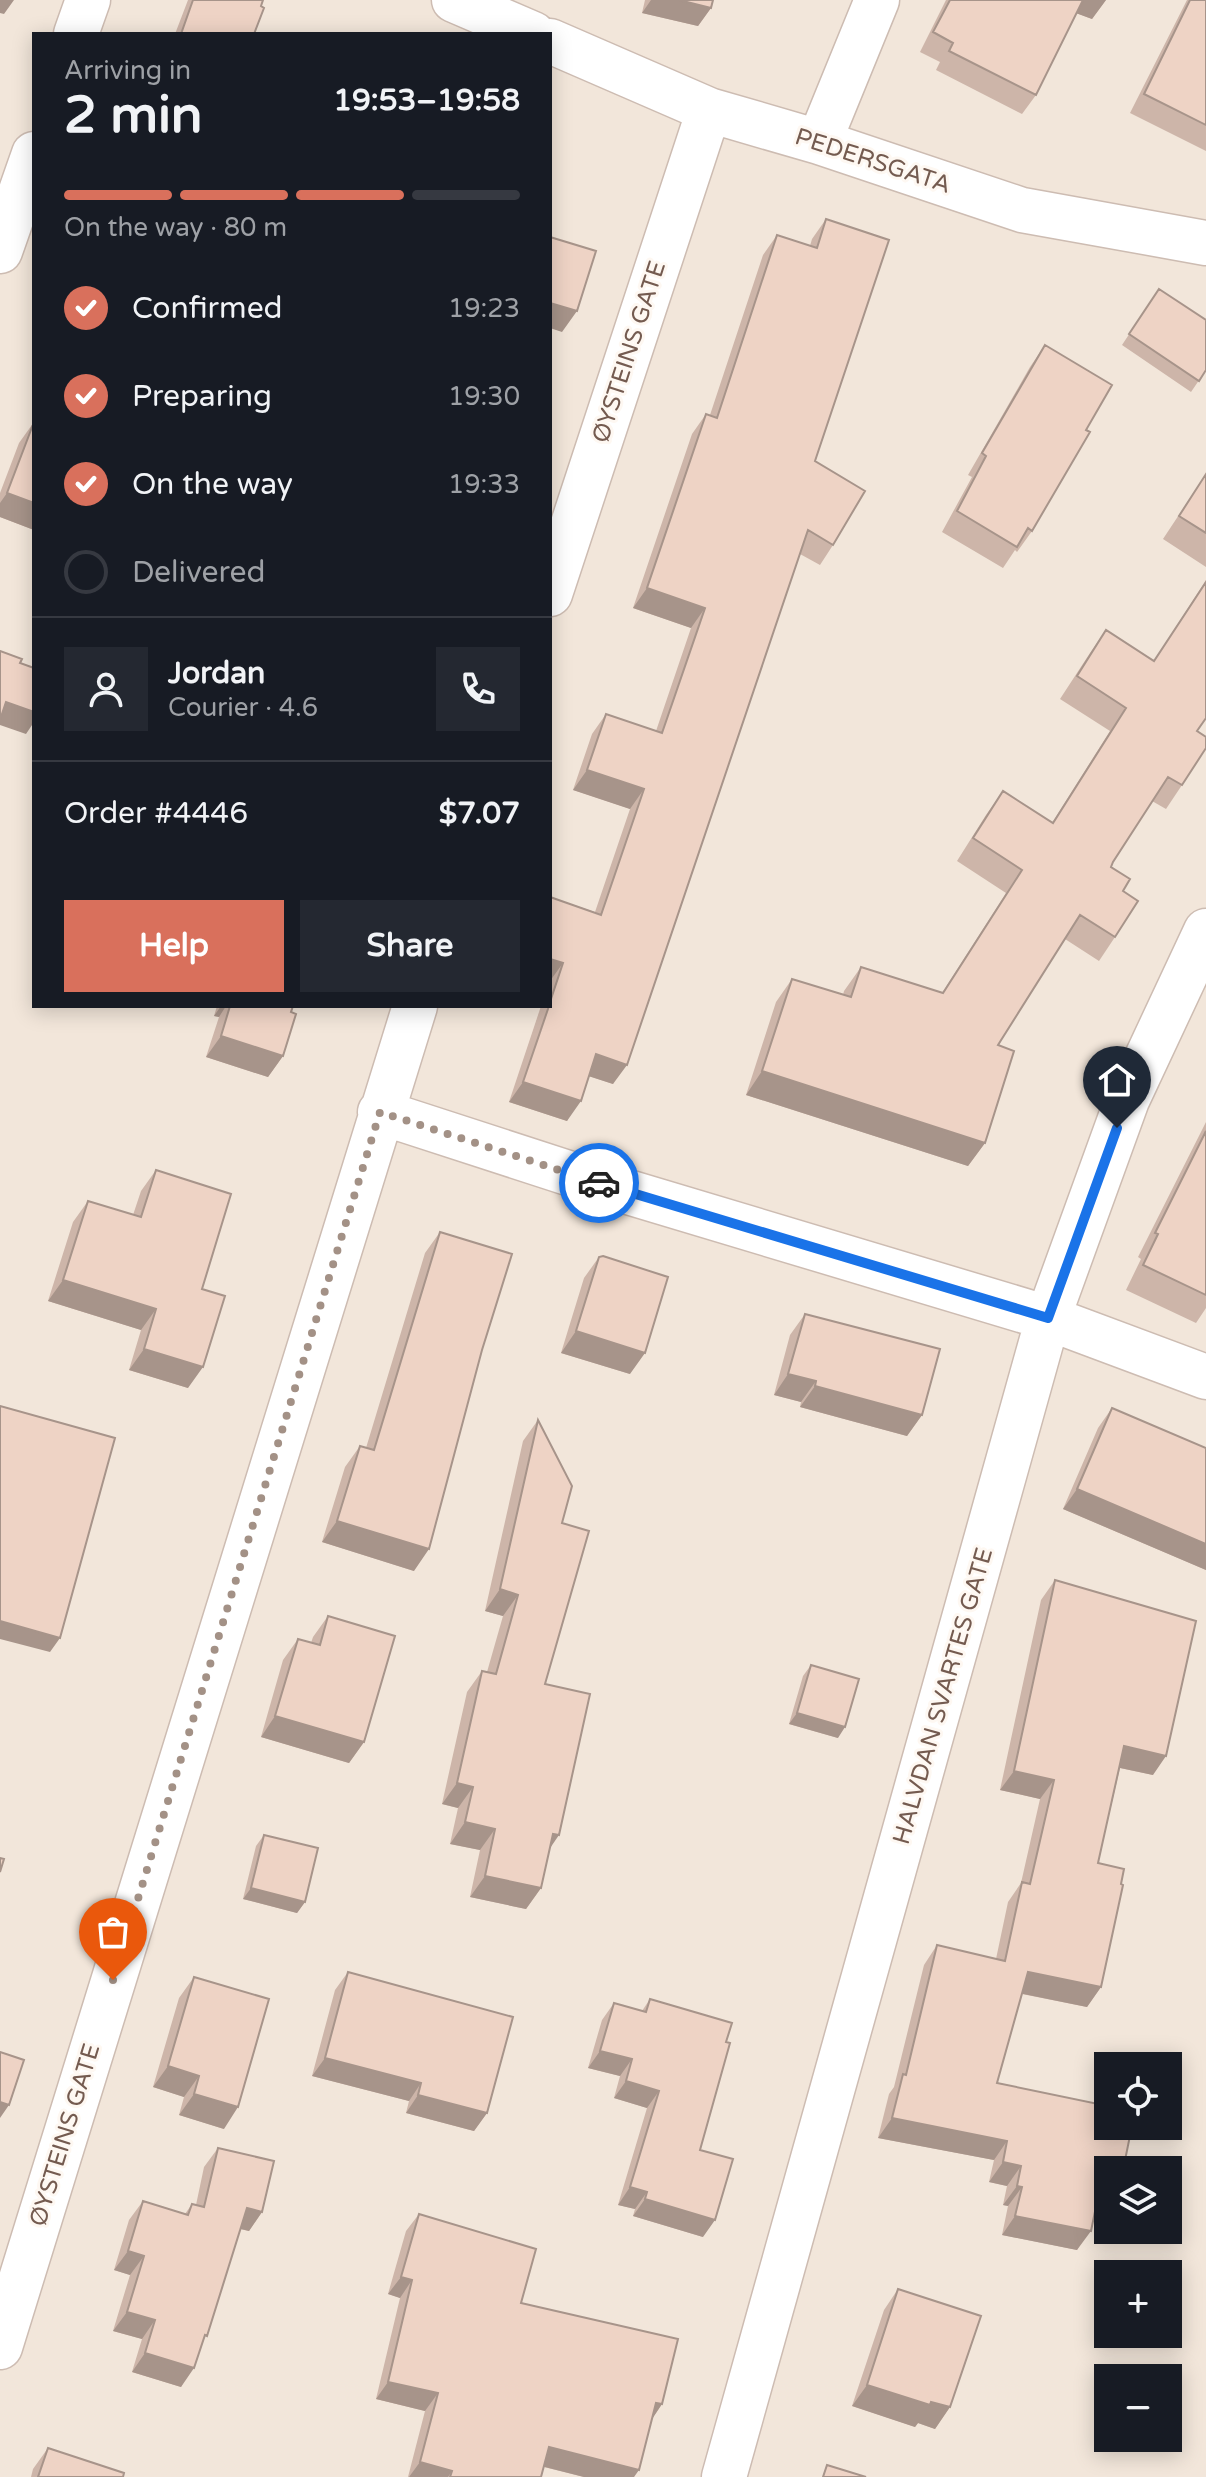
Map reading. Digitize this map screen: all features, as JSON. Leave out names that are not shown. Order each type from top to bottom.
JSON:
[{"type":"street","points":[[77,32],[88,0]]},
{"type":"street","points":[[454,0],[528,32]]},
{"type":"street","points":[[819,142],[877,0]]},
{"type":"street","name":"PEDERSGATA","points":[[552,42],[709,110],[819,142],[1022,210],[1206,243]]},
{"type":"street","name":"ØYSTEINS GATE","points":[[552,588],[709,110]]},
{"type":"street","points":[[0,251],[32,160]]},
{"type":"street","name":"HALVDAN SVARTES GATE","points":[[724,2477],[1048,1318],[1127,1100],[1206,931]]},
{"type":"street","name":"ØYSTEINS GATE","points":[[0,2347],[414,1008]]},
{"type":"street","points":[[380,1112],[608,1186],[1048,1318],[1206,1377]]},
{"type":"shaded area","points":[[0,0],[1206,0],[1206,2477],[0,2477]]},
{"type":"building","points":[[193,0],[263,0],[261,6],[264,8],[255,32],[182,32]]},
{"type":"building","points":[[679,0],[713,0],[711,8]]},
{"type":"building","points":[[950,0],[1083,0],[1036,95],[949,51],[953,43],[933,32]]},
{"type":"building","points":[[1190,0],[1206,0],[1206,125],[1144,94]]},
{"type":"building","points":[[826,219],[889,240],[815,461],[865,491],[833,545],[808,530],[627,1065],[596,1054],[581,1101],[523,1082],[548,1008],[552,1008],[552,996],[563,963],[552,960],[552,898],[601,915],[644,789],[587,770],[606,714],[662,733],[705,608],[647,588],[706,414],[717,418],[777,235],[817,248]]},
{"type":"building","points":[[552,238],[596,251],[577,311],[552,304]]},
{"type":"building","points":[[1159,289],[1206,320],[1206,370],[1199,381],[1129,334]]},
{"type":"building","points":[[1045,345],[1112,385],[1086,430],[1090,432],[1032,531],[1028,528],[1017,547],[957,511],[986,456],[982,453]]},
{"type":"building","points":[[32,427],[32,502],[7,493]]},
{"type":"building","points":[[1206,474],[1206,533],[1179,516]]},
{"type":"building","points":[[1206,582],[1206,718],[1197,731],[1206,737],[1206,748],[1182,785],[1168,777],[1113,862],[1111,867],[1130,879],[1123,891],[1138,901],[1115,937],[1080,915],[998,1045],[1014,1051],[985,1143],[762,1071],[792,979],[851,997],[861,967],[943,993],[1022,870],[973,838],[1003,791],[1053,823],[1126,708],[1077,676],[1106,630],[1154,661]]},
{"type":"building","points":[[0,651],[22,659],[20,663],[32,667],[32,711],[6,702],[0,720]]},
{"type":"building","points":[[229,1008],[292,1008],[291,1012],[296,1014],[283,1056],[221,1036]]},
{"type":"building","points":[[1206,1131],[1206,1295],[1143,1265],[1158,1234],[1155,1233]]},
{"type":"building","points":[[156,1170],[231,1194],[202,1289],[225,1296],[203,1367],[144,1349],[156,1309],[63,1280],[88,1201],[141,1217]]},
{"type":"building","points":[[440,1232],[512,1254],[482,1350],[429,1549],[337,1521],[360,1446],[374,1450]]},
{"type":"building","points":[[599,1257],[668,1277],[645,1353],[576,1331]]},
{"type":"building","points":[[805,1314],[940,1349],[922,1415],[815,1386],[816,1381],[788,1374]]},
{"type":"building","points":[[0,1406],[115,1438],[60,1638],[0,1621]]},
{"type":"building","points":[[1112,1408],[1206,1448],[1206,1544],[1077,1489]]},
{"type":"building","points":[[538,1420],[572,1486],[562,1523],[589,1531],[545,1684],[590,1694],[559,1835],[553,1834],[541,1888],[485,1876],[495,1829],[465,1822],[473,1787],[457,1783],[482,1671],[496,1674],[518,1595],[500,1589]]},
{"type":"building","points":[[1055,1580],[1196,1621],[1166,1756],[1124,1746],[1098,1863],[1124,1869],[1101,1987],[1028,1972],[997,2083],[1094,2103],[1094,2140],[1129,2140],[1126,2156],[1094,2156],[1094,2216],[1091,2231],[1015,2216],[1022,2187],[1017,2186],[1021,2166],[1003,2162],[1007,2141],[892,2118],[903,2074],[906,2075],[937,1945],[1005,1961],[1022,1882],[1030,1884],[1054,1780],[1014,1771]]},
{"type":"building","points":[[328,1616],[395,1636],[364,1742],[275,1716],[298,1639],[320,1645]]},
{"type":"building","points":[[811,1665],[859,1679],[845,1727],[797,1713]]},
{"type":"building","points":[[264,1835],[318,1848],[305,1902],[251,1888]]},
{"type":"building","points":[[348,1972],[513,2017],[487,2113],[418,2095],[421,2083],[325,2058]]},
{"type":"building","points":[[194,1977],[269,1999],[238,2107],[194,2094],[199,2076],[168,2066]]},
{"type":"building","points":[[650,1999],[732,2023],[726,2042],[730,2043],[700,2150],[733,2159],[715,2220],[645,2199],[647,2192],[630,2187],[659,2091],[626,2081],[632,2059],[600,2051],[614,2003],[646,2012]]},
{"type":"building","points":[[0,2052],[24,2060],[9,2105],[0,2102]]},
{"type":"building","points":[[218,2148],[274,2161],[262,2212],[247,2208],[194,2368],[145,2353],[155,2320],[127,2312],[144,2256],[128,2251],[143,2201],[188,2215],[192,2204],[204,2207]]},
{"type":"building","points":[[419,2214],[536,2249],[521,2303],[678,2339],[662,2404],[656,2403],[639,2470],[549,2447],[541,2477],[450,2477],[452,2471],[420,2462],[438,2393],[388,2382],[412,2280],[401,2277]]},
{"type":"building","points":[[898,2289],[981,2316],[950,2407],[931,2402],[930,2405],[867,2385]]},
{"type":"building","points":[[48,2448],[124,2473],[123,2477],[38,2477]]},
{"type":"building","points":[[827,2465],[866,2477],[823,2477]]},
{"type":"way so far","points":[[113,1980],[380,1112],[599,1183]]},
{"type":"route","points":[[599,1183],[1048,1318],[1117,1128]]}]
